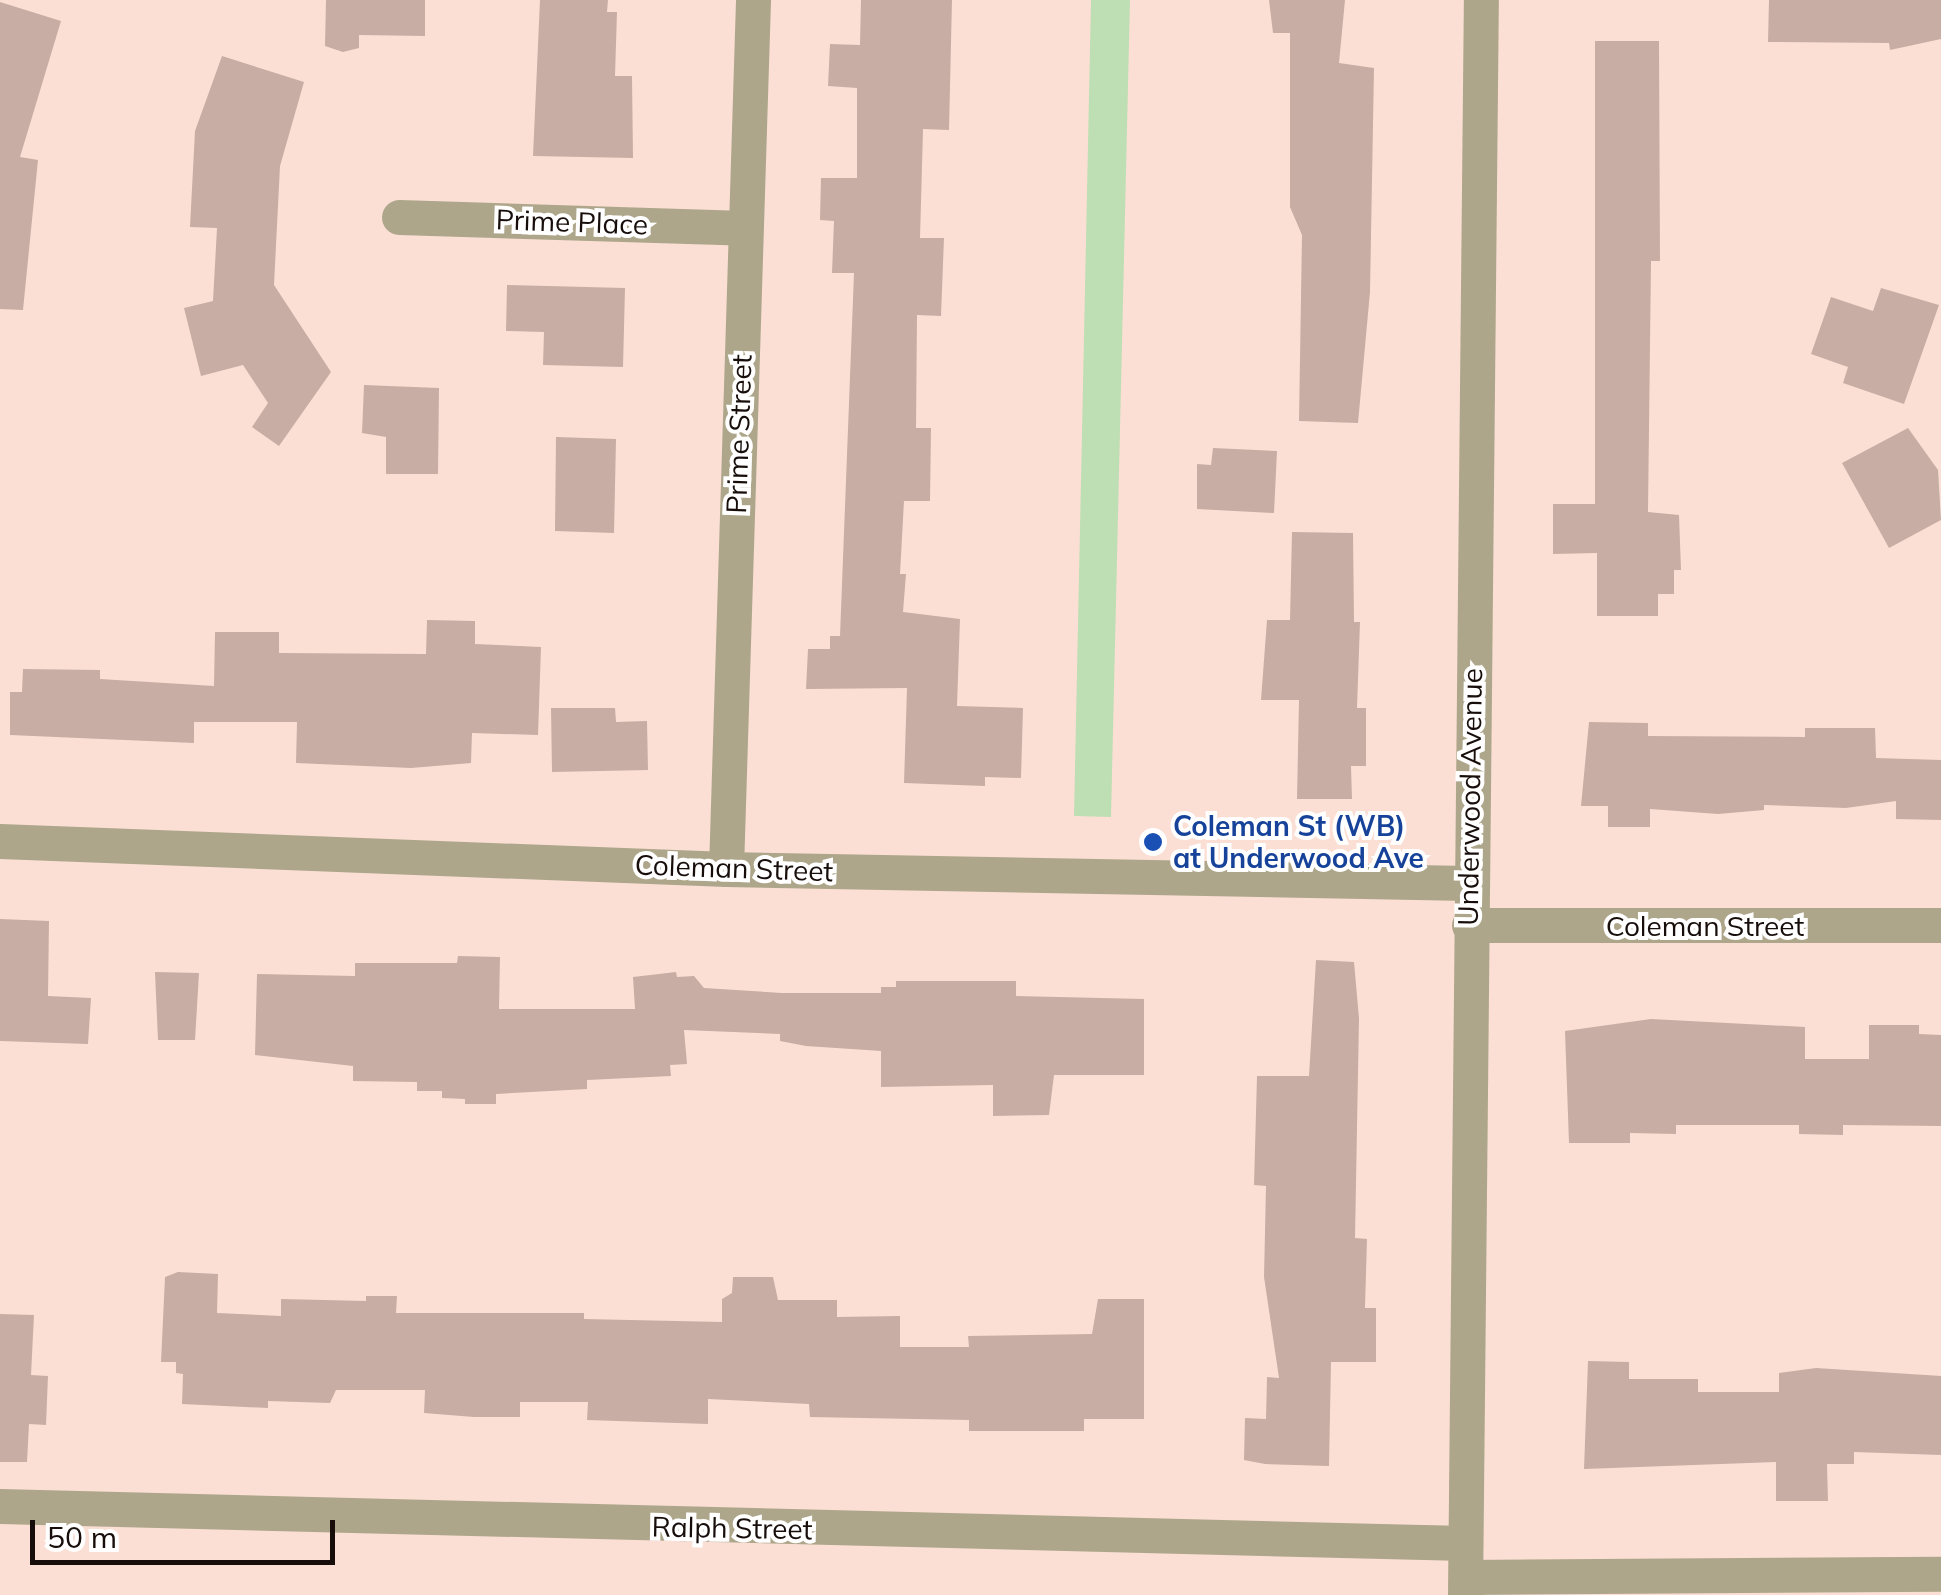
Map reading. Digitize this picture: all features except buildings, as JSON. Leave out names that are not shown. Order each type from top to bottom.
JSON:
[{"type":"street","name":"Prime Street","points":[[726,869],[752,0]]},
{"type":"street","name":"Underwood Avenue","points":[[1465,1572],[1468,882],[1481,0]]},
{"type":"street","name":"Prime Place","points":[[399,217],[745,228]]},
{"type":"street","name":"Coleman Street","points":[[0,841],[726,869],[1468,882]]},
{"type":"street","name":"Coleman Street","points":[[1469,926],[1941,925]]},
{"type":"street","name":"Ralph Street","points":[[0,1506],[1465,1572],[1941,1574]]},
{"type":"green space","points":[[1091,0],[1130,0],[1111,817],[1074,816]]},
{"type":"place","name":"Coleman St (WB) at Underwood Ave","points":[[1153,842]]}]
